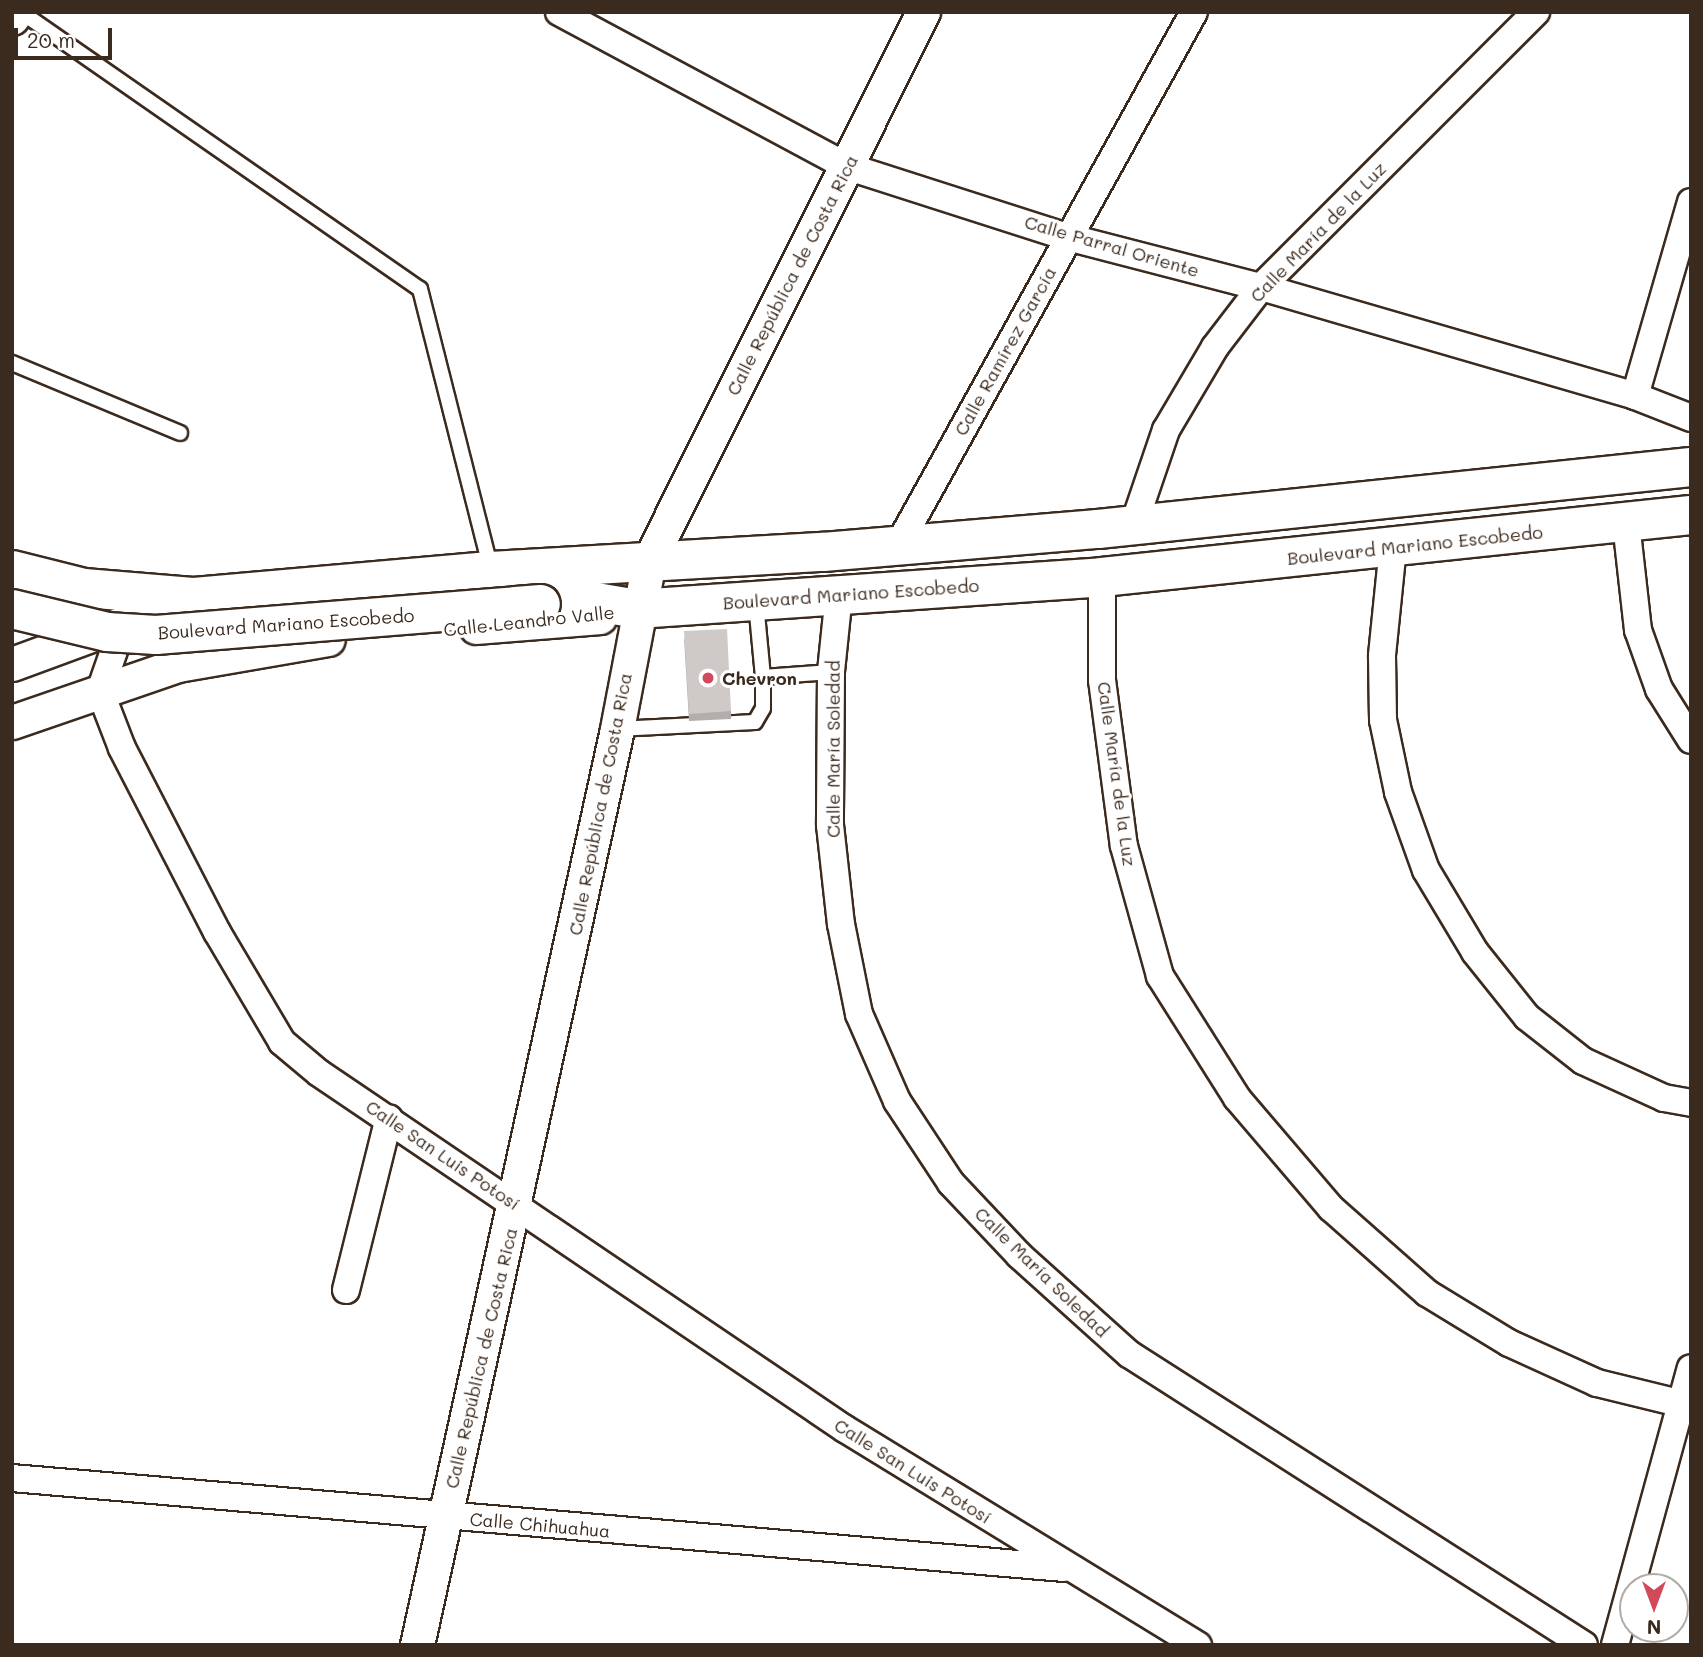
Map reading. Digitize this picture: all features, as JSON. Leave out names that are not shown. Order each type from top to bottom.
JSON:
[{"type":"main road","name":"Boulevard Mariano Escobedo","points":[[12,570],[84,588],[141,595],[193,597],[491,571],[899,544],[1134,524],[1691,467]]},
{"type":"main road","name":"Boulevard Mariano Escobedo","points":[[12,609],[107,632],[156,635],[541,604],[596,602],[637,609],[1102,576],[1691,515]]},
{"type":"street","points":[[12,18],[19,12]]},
{"type":"street","name":"Calle Parral Oriente","points":[[559,12],[846,166],[1068,237],[1261,287],[1635,396],[1691,418]]},
{"type":"street","name":"Calle República de Costa Rica","points":[[417,1645],[617,729],[637,609],[649,561],[923,12]]},
{"type":"street","name":"Calle Ramírez García","points":[[899,544],[1194,12]]},
{"type":"street","name":"Calle María de la Luz","points":[[1134,524],[1166,430],[1215,347],[1261,287],[1536,12]]},
{"type":"street","points":[[1635,396],[1691,202]]},
{"type":"street","points":[[1626,523],[1638,630],[1658,689],[1691,740]]},
{"type":"street","points":[[1393,547],[1382,656],[1383,720],[1398,792],[1426,870],[1475,952],[1527,1017],[1583,1061],[1664,1098],[1691,1103]]},
{"type":"street","name":"Calle María de la Luz","points":[[1102,576],[1102,680],[1124,845],[1160,976],[1237,1098],[1331,1208],[1427,1293],[1509,1343],[1597,1383],[1686,1405]]},
{"type":"street","name":"Calle María Soledad","points":[[839,594],[831,672],[830,825],[841,924],[859,1014],[897,1101],[951,1183],[1019,1255],[1129,1354],[1584,1645]]},
{"type":"street","points":[[15,657],[193,597]]},
{"type":"street","points":[[100,691],[117,645],[193,597]]},
{"type":"street","name":"Calle Leandro Valle","points":[[12,722],[178,665],[306,640],[545,624],[637,609]]},
{"type":"street","name":"Calle San Luis Potosí","points":[[100,691],[122,748],[218,932],[282,1042],[845,1429],[1068,1568],[1198,1645]]},
{"type":"street","points":[[346,1290],[389,1118]]},
{"type":"street","points":[[1615,1645],[1686,1405],[1691,1368]]},
{"type":"street","name":"Calle Chihuahua","points":[[12,1478],[1068,1568]]},
{"type":"lane","points":[[19,12],[420,289],[491,571]]},
{"type":"lane","points":[[12,363],[180,433]]},
{"type":"lane","points":[[617,729],[745,726],[761,716],[763,677],[755,602]]},
{"type":"lane","points":[[763,677],[831,672]]},
{"type":"building","name":"Chevron","points":[[727,629],[731,711],[689,714],[684,631]]},
{"type":"place","name":"Chevron","points":[[708,678]]}]
